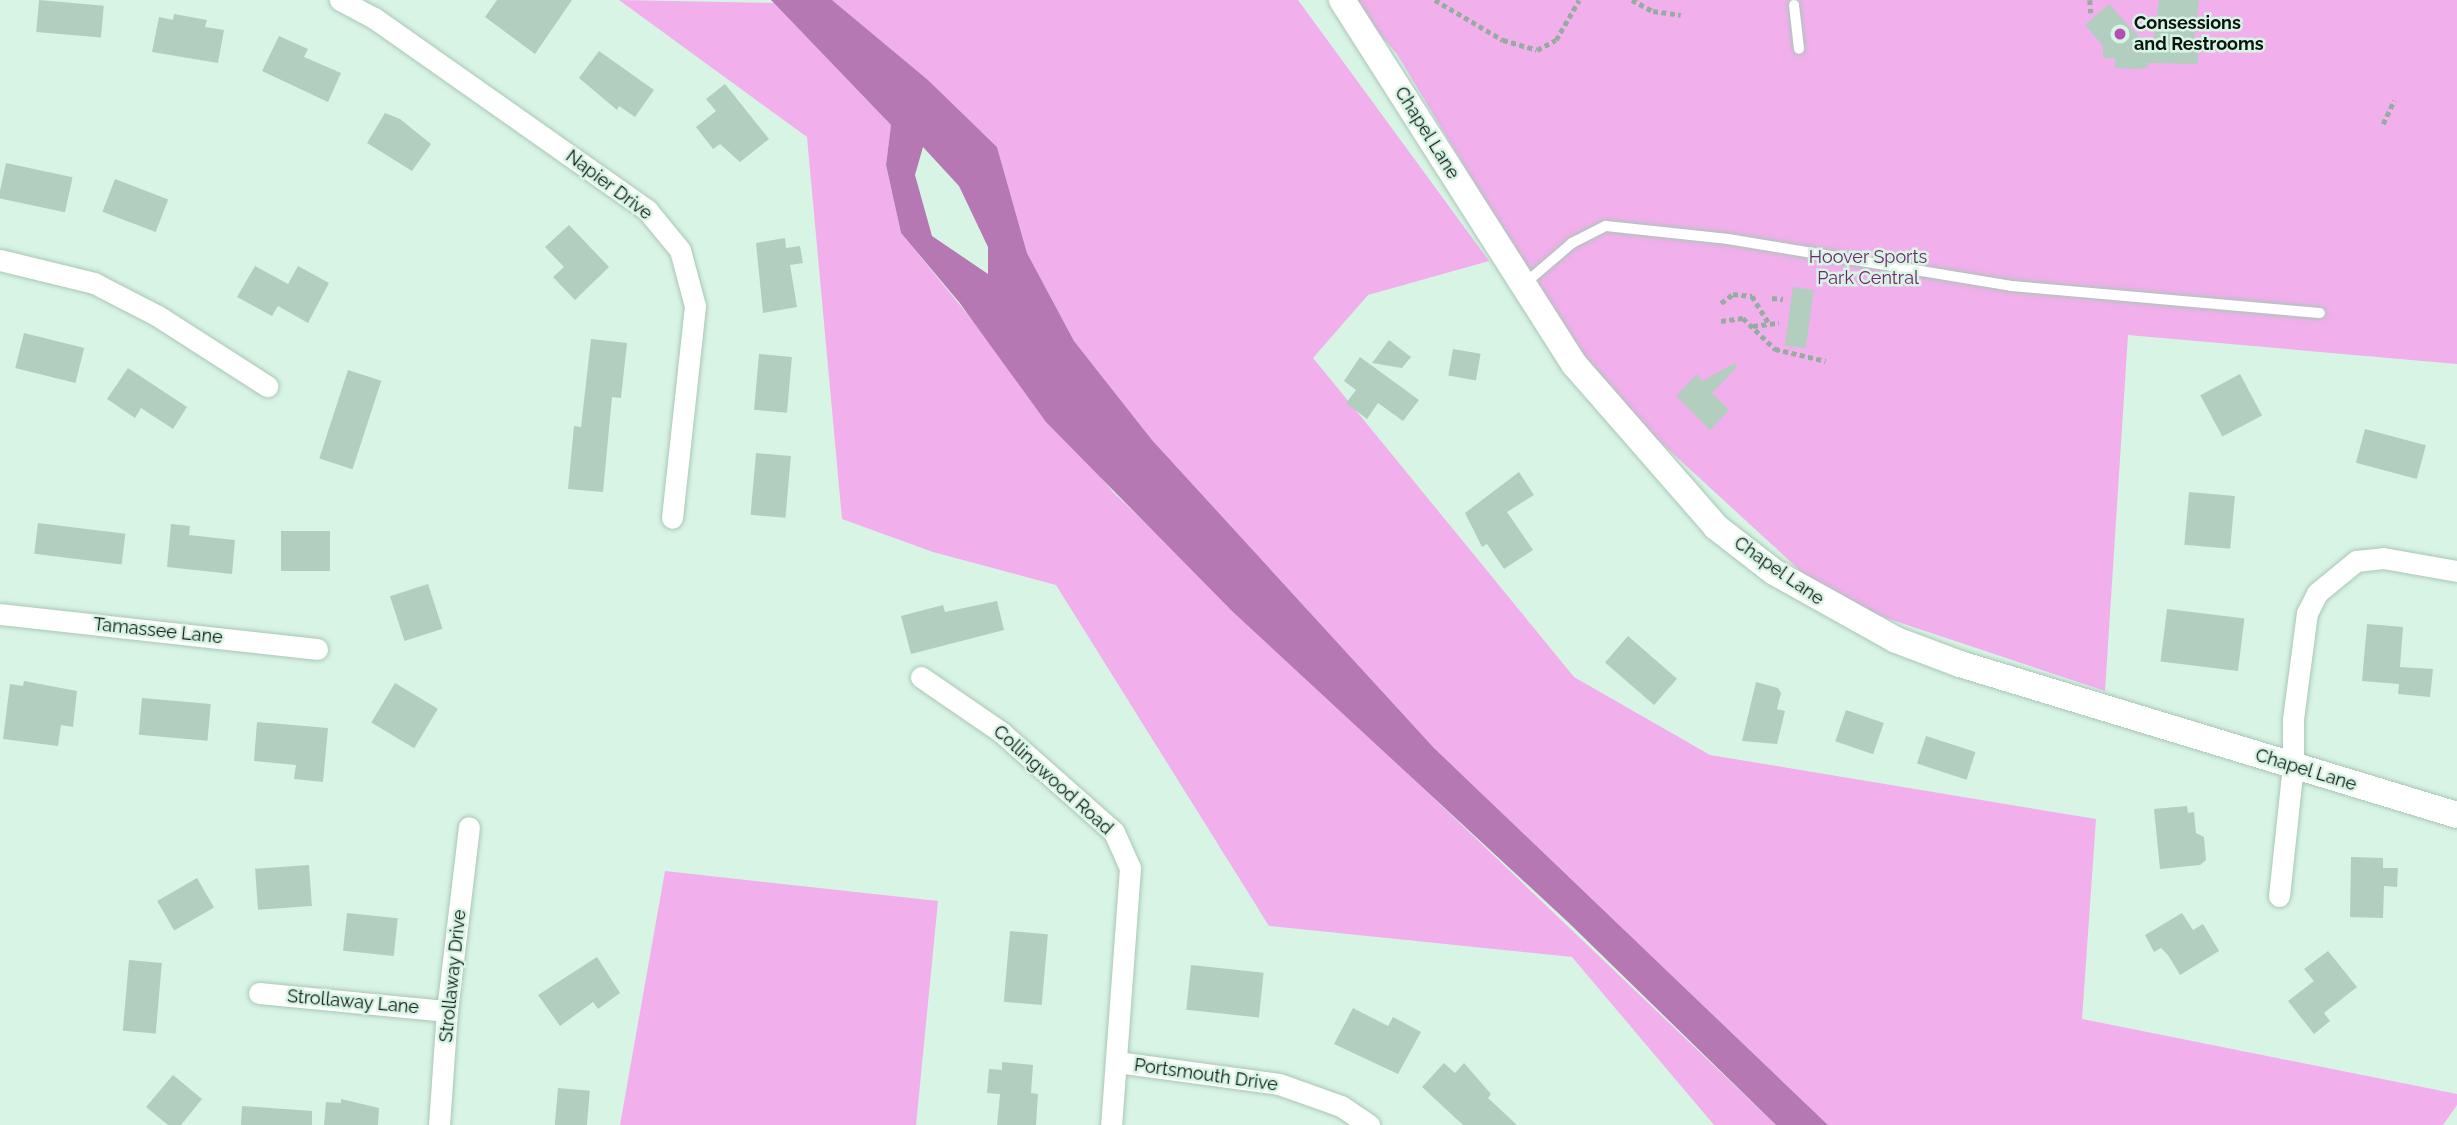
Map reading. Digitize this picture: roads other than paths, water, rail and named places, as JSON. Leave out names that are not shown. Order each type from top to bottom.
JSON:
[{"type":"street","name":"Napier Drive","points":[[341,0],[374,18],[647,210],[680,250],[695,306],[672,517]]},
{"type":"street","name":"Chapel Lane","points":[[1342,0],[1574,364],[1642,447],[1716,527],[1785,579],[1896,640],[1960,664],[2457,816]]},
{"type":"street","points":[[0,260],[94,283],[158,316],[267,386]]},
{"type":"street","points":[[2279,896],[2293,766],[2292,719],[2305,626],[2317,593],[2356,561],[2383,558],[2457,571]]},
{"type":"street","name":"Tamassee Lane","points":[[0,614],[317,649]]},
{"type":"street","name":"Collingwood Road","points":[[921,677],[1001,732],[1114,832],[1130,868],[1111,1125]]},
{"type":"street","name":"Strollaway Drive","points":[[439,1125],[447,1011],[469,827]]},
{"type":"street","name":"Strollaway Lane","points":[[259,993],[447,1011]]},
{"type":"street","name":"Portsmouth Drive","points":[[1117,1062],[1279,1084],[1341,1106],[1369,1125]]},
{"type":"lane","points":[[1794,2],[1798,49]]},
{"type":"lane","points":[[1523,285],[1572,243],[1606,226],[1728,239],[2011,286],[2320,313]]},
{"type":"place","name":"Consessions and Restrooms","points":[[2120,34]]},
{"type":"park label","name":"Hoover Sports Park Central","points":[[1868,268]]}]
